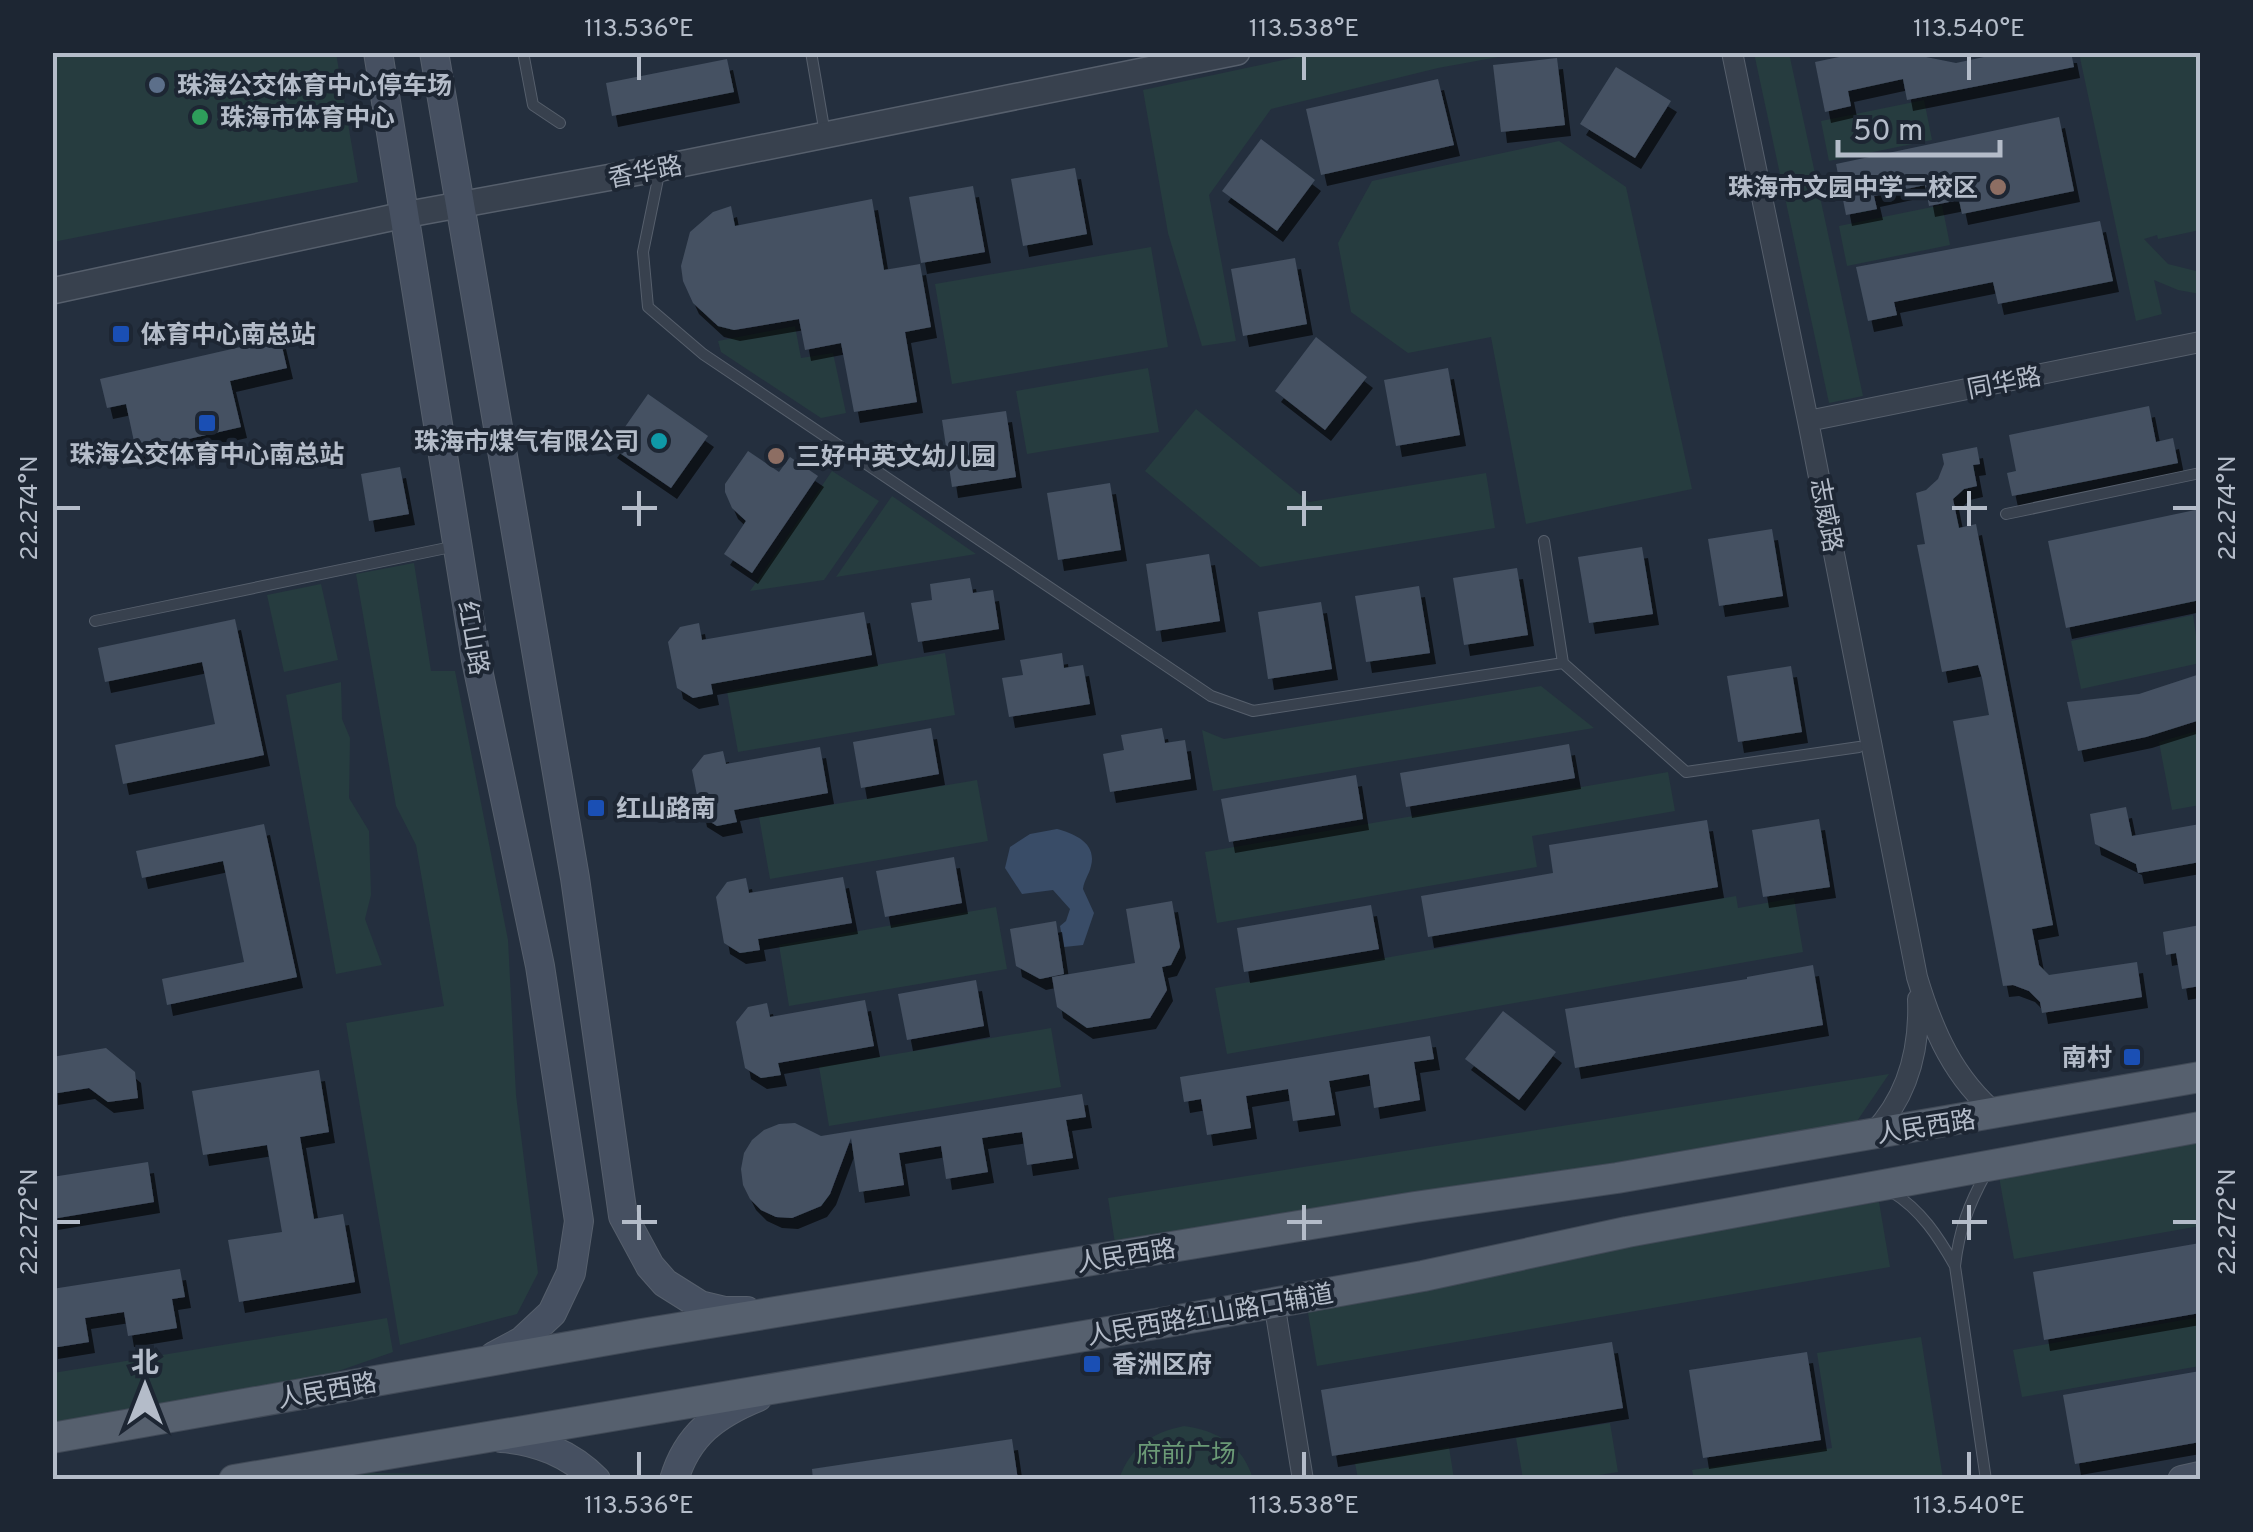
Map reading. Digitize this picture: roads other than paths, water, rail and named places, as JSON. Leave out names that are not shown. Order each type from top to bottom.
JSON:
[{"type":"main road","name":"红山路","points":[[378,52],[476,660],[540,966],[579,1221],[571,1273],[552,1313],[522,1341],[474,1364]]},
{"type":"main road","points":[[434,52],[575,878],[623,1216],[650,1266],[683,1295],[725,1310],[784,1310]]},
{"type":"main road","name":"人民西路","points":[[52,1438],[784,1310],[1998,1114],[2200,1075]]},
{"type":"main road","name":"人民西路","points":[[1627,1232],[2200,1127]]},
{"type":"main road","name":"人民西路红山路口辅道","points":[[792,1387],[1423,1276],[1627,1232]]},
{"type":"main road","points":[[234,1480],[792,1387]]},
{"type":"main road","points":[[674,1480],[680,1459],[706,1424],[756,1398],[792,1387]]},
{"type":"main road","points":[[489,1438],[551,1448],[596,1480]]},
{"type":"main road","points":[[2182,1480],[2200,1476]]},
{"type":"street","name":"香华路","points":[[52,291],[404,215],[825,135],[1129,63],[1237,52]]},
{"type":"street","name":"志威路","points":[[1732,52],[1917,978],[1928,1015],[1946,1052],[1967,1086],[1998,1114]]},
{"type":"street","name":"同华路","points":[[1808,421],[2200,342]]},
{"type":"street","name":"志威路","points":[[1871,1135],[1886,1119],[1904,1087],[1918,1042],[1917,978]]},
{"type":"street","points":[[1274,1302],[1303,1480]]},
{"type":"lane","points":[[523,52],[533,105],[560,124]]},
{"type":"lane","points":[[811,52],[825,135]]},
{"type":"lane","points":[[660,168],[643,252],[648,307],[703,354],[1212,696],[1253,711],[1564,663]]},
{"type":"lane","points":[[2006,514],[2200,472]]},
{"type":"lane","points":[[1544,541],[1564,663],[1686,772],[1859,747]]},
{"type":"lane","points":[[94,621],[458,546]]},
{"type":"lane","points":[[1986,1480],[1955,1266],[1958,1234],[1990,1166]]},
{"type":"lane","points":[[1882,1187],[1912,1204],[1940,1238],[1955,1266]]},
{"type":"water","points":[[1057,829],[1077,837],[1091,851],[1091,866],[1083,889],[1094,913],[1083,945],[1064,947],[1060,926],[1070,909],[1053,890],[1022,894],[1005,868],[1010,847],[1030,834]]},
{"type":"place","name":"珠海公交体育中心停车场","points":[[157,85]]},
{"type":"place","name":"珠海市体育中心","points":[[200,117]]},
{"type":"place","name":"珠海市文园中学二校区","points":[[1998,187]]},
{"type":"place","name":"体育中心南总站","points":[[121,334]]},
{"type":"place","name":"珠海公交体育中心南总站","points":[[207,423]]},
{"type":"place","name":"珠海市煤气有限公司","points":[[659,441]]},
{"type":"place","name":"三好中英文幼儿园","points":[[776,456]]},
{"type":"place","name":"红山路南","points":[[596,808]]},
{"type":"place","name":"南村","points":[[2132,1057]]},
{"type":"place","name":"香洲区府","points":[[1092,1364]]},
{"type":"park label","name":"府前广场","points":[[1186,1453]]}]
